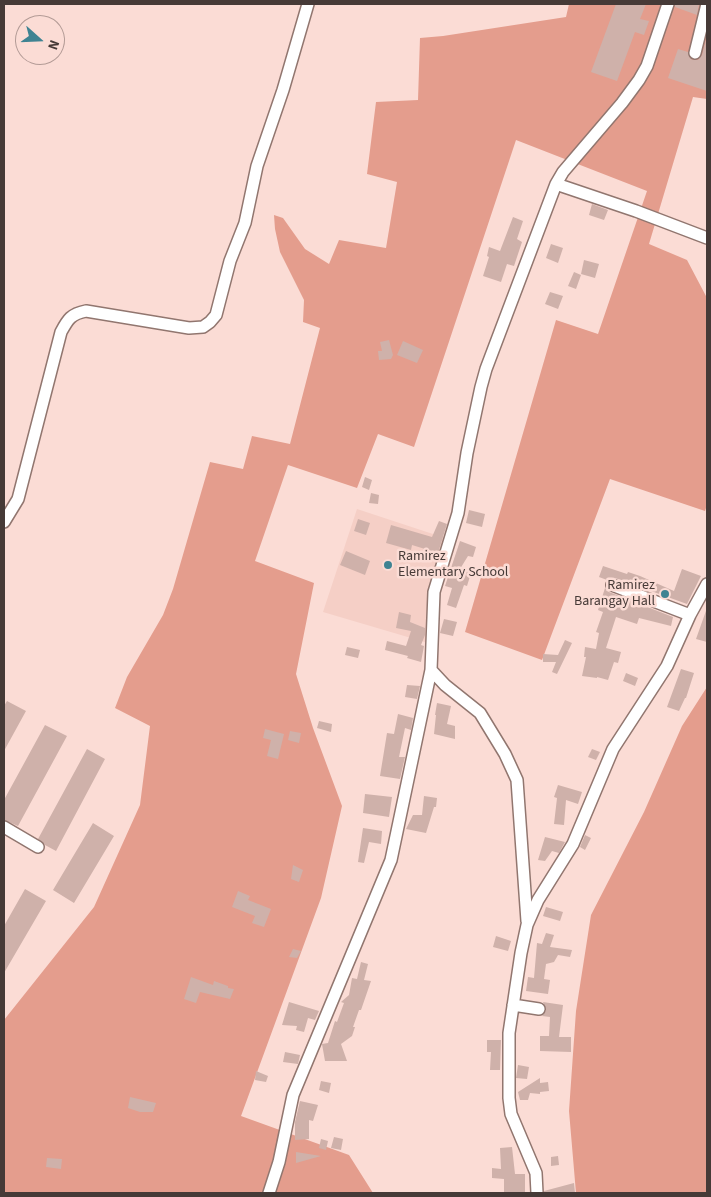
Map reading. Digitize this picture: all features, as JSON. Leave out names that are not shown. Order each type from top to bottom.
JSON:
[{"type":"street","points":[[4,522],[18,499],[61,332],[68,319],[75,313],[86,311],[189,328],[203,327],[216,315],[230,261],[245,223],[257,166],[283,90],[308,4]]},
{"type":"street","points":[[269,1193],[293,1095],[391,860],[431,670],[434,592],[458,514],[467,453],[486,369],[556,184],[563,172],[622,103],[639,80],[647,66],[668,4]]},
{"type":"street","points":[[695,53],[707,4]]},
{"type":"street","points":[[556,184],[636,211],[707,238]]},
{"type":"street","points":[[537,1193],[534,1168],[511,1114],[509,1033],[527,925],[538,900],[573,844],[613,750],[667,666],[690,615],[707,584]]},
{"type":"street","points":[[612,585],[690,615]]},
{"type":"street","points":[[431,670],[445,685],[480,713],[505,754],[517,780],[527,925]]},
{"type":"street","points":[[4,827],[38,847]]},
{"type":"street","points":[[513,1005],[539,1009]]},
{"type":"shaded area","points":[[569,4],[707,4],[707,99],[693,97],[649,244],[687,260],[707,298],[707,505],[705,511],[610,479],[542,660],[465,632],[556,320],[598,334],[647,191],[516,140],[414,447],[378,434],[357,488],[288,465],[255,561],[314,583],[296,674],[313,728],[342,806],[321,898],[241,1116],[349,1155],[373,1193],[4,1193],[4,1020],[94,907],[140,805],[150,726],[115,708],[127,677],[163,615],[173,589],[210,462],[243,469],[252,436],[290,444],[320,328],[303,322],[304,300],[280,252],[274,215],[283,218],[305,249],[329,264],[339,240],[386,248],[397,182],[367,174],[376,102],[418,100],[420,38],[566,17]]},
{"type":"shaded area","name":"Ramirez Elementary School","points":[[357,509],[445,538],[431,592],[428,643],[323,612]]},
{"type":"shaded area","points":[[707,687],[707,1193],[576,1193],[569,1111],[576,1011],[591,915],[644,812],[682,726]]},
{"type":"building","points":[[616,4],[646,4],[640,19],[649,21],[644,35],[635,32],[617,81],[591,72]]},
{"type":"building","points":[[675,4],[699,4],[697,15],[675,7]]},
{"type":"building","points":[[707,36],[707,91],[668,78],[678,49],[688,52],[693,60],[698,60],[702,55]]},
{"type":"building","points":[[592,204],[608,210],[604,220],[589,215]]},
{"type":"building","points":[[513,217],[523,221],[517,239],[522,242],[514,266],[507,264],[501,282],[483,276],[489,257],[487,256],[489,247],[500,251]]},
{"type":"building","points":[[551,244],[563,248],[558,263],[546,258]]},
{"type":"building","points":[[584,260],[599,264],[595,278],[581,274]]},
{"type":"building","points":[[574,272],[581,275],[576,289],[568,286]]},
{"type":"building","points":[[550,292],[563,296],[558,309],[545,304]]},
{"type":"building","points":[[389,340],[393,355],[391,359],[379,360],[378,351],[382,351],[380,342]]},
{"type":"building","points":[[403,341],[423,350],[417,363],[397,355]]},
{"type":"building","points":[[365,477],[372,480],[369,490],[362,487]]},
{"type":"building","points":[[371,493],[379,495],[378,504],[369,503]]},
{"type":"building","points":[[469,510],[485,514],[482,527],[466,523]]},
{"type":"building","points":[[358,519],[370,523],[366,535],[354,531]]},
{"type":"building","points":[[439,521],[447,524],[438,553],[412,545],[411,550],[386,543],[391,525],[432,537]]},
{"type":"building","points":[[460,541],[476,547],[473,557],[468,556],[460,569],[471,573],[467,586],[464,585],[456,608],[447,605],[452,588],[445,586]]},
{"type":"building","points":[[346,551],[370,561],[365,575],[340,565]]},
{"type":"building","points":[[603,566],[640,576],[674,591],[682,569],[701,576],[687,604],[615,578],[607,580],[599,577]]},
{"type":"building","points":[[605,588],[609,592],[673,617],[671,626],[639,618],[637,624],[616,617],[606,648],[621,652],[618,663],[614,662],[608,680],[582,676],[586,657],[584,657],[585,647],[596,649],[599,633],[596,632],[603,612],[598,610]]},
{"type":"building","points":[[707,608],[707,642],[696,639]]},
{"type":"building","points":[[399,612],[411,615],[410,622],[425,628],[425,635],[421,645],[424,646],[421,662],[407,658],[408,656],[385,650],[387,641],[406,646],[411,631],[396,628]]},
{"type":"building","points":[[444,619],[457,622],[453,636],[440,633]]},
{"type":"building","points":[[565,640],[572,643],[557,674],[552,672],[556,662],[543,662],[543,654],[558,655]]},
{"type":"building","points":[[347,647],[360,650],[358,658],[345,655]]},
{"type":"building","points":[[681,669],[694,673],[686,698],[679,711],[667,707]]},
{"type":"building","points":[[626,673],[638,678],[635,686],[623,681]]},
{"type":"building","points":[[407,685],[420,686],[417,699],[405,697]]},
{"type":"building","points":[[7,701],[26,711],[4,751],[4,706]]},
{"type":"building","points":[[437,703],[451,706],[447,724],[455,726],[455,739],[434,734]]},
{"type":"building","points":[[398,714],[413,718],[411,730],[405,728],[399,757],[405,757],[400,779],[380,776],[387,733],[394,734]]},
{"type":"building","points":[[319,721],[332,724],[331,732],[317,728]]},
{"type":"building","points":[[45,725],[67,736],[18,826],[4,820],[4,800]]},
{"type":"building","points":[[265,729],[284,734],[278,759],[267,756],[271,740],[263,738]]},
{"type":"building","points":[[290,731],[301,733],[299,743],[288,740]]},
{"type":"building","points":[[87,749],[105,759],[56,851],[38,839]]},
{"type":"building","points":[[592,749],[600,752],[596,760],[588,757]]},
{"type":"building","points":[[558,785],[582,792],[578,804],[566,800],[564,825],[554,824],[557,798],[554,797]]},
{"type":"building","points":[[365,794],[392,797],[389,817],[363,813]]},
{"type":"building","points":[[424,796],[437,798],[436,807],[434,807],[426,833],[406,829],[413,815],[422,815]]},
{"type":"building","points":[[93,823],[114,836],[74,903],[53,890]]},
{"type":"building","points":[[363,828],[382,831],[381,844],[369,842],[364,863],[358,862]]},
{"type":"building","points":[[585,835],[591,838],[585,850],[580,847]]},
{"type":"building","points":[[545,837],[565,842],[559,853],[552,851],[545,861],[538,860]]},
{"type":"building","points":[[293,865],[303,870],[299,882],[291,879]]},
{"type":"building","points":[[25,889],[46,901],[4,973],[4,926]]},
{"type":"building","points":[[238,891],[250,896],[248,900],[271,909],[264,927],[252,923],[255,916],[232,907]]},
{"type":"building","points":[[546,907],[563,912],[560,921],[543,916]]},
{"type":"building","points":[[546,933],[554,935],[550,947],[572,950],[570,957],[558,955],[554,962],[546,964],[544,979],[550,980],[548,994],[526,991],[528,977],[534,978],[537,943],[542,944]]},
{"type":"building","points":[[496,936],[511,941],[508,951],[493,947]]},
{"type":"building","points":[[293,949],[301,951],[297,958],[289,957]]},
{"type":"building","points":[[361,962],[368,964],[364,980],[371,981],[353,1027],[355,1027],[352,1036],[341,1044],[347,1061],[325,1061],[322,1044],[328,1043],[335,1021],[337,1022],[344,1003],[341,1002],[349,995],[352,978],[357,979]]},
{"type":"building","points":[[191,977],[213,985],[214,981],[234,989],[230,999],[200,992],[196,1003],[184,999]]},
{"type":"building","points":[[289,1002],[319,1011],[315,1020],[308,1018],[304,1032],[296,1030],[297,1026],[282,1025]]},
{"type":"building","points":[[543,1002],[563,1005],[559,1037],[571,1037],[571,1052],[540,1051],[540,1036],[549,1036],[550,1017],[542,1016],[546,1010]]},
{"type":"building","points":[[487,1040],[501,1040],[500,1070],[490,1070],[491,1052],[487,1052]]},
{"type":"building","points":[[285,1052],[300,1055],[298,1064],[283,1062]]},
{"type":"building","points":[[518,1065],[529,1067],[527,1079],[516,1078]]},
{"type":"building","points":[[256,1071],[268,1076],[266,1082],[255,1080]]},
{"type":"building","points":[[540,1078],[540,1083],[548,1082],[549,1091],[540,1092],[540,1094],[530,1093],[528,1100],[520,1100],[518,1092]]},
{"type":"building","points":[[321,1081],[331,1083],[329,1093],[319,1090]]},
{"type":"building","points":[[130,1097],[156,1103],[153,1112],[140,1112],[128,1108]]},
{"type":"building","points":[[300,1101],[318,1105],[313,1121],[309,1120],[309,1139],[295,1140],[295,1122]]},
{"type":"building","points":[[334,1137],[343,1139],[341,1150],[331,1148]]},
{"type":"building","points":[[321,1139],[328,1141],[326,1150],[319,1148]]},
{"type":"building","points":[[512,1147],[515,1174],[525,1174],[525,1193],[504,1193],[504,1179],[492,1178],[492,1168],[501,1169],[500,1148]]},
{"type":"building","points":[[296,1152],[321,1156],[296,1163]]},
{"type":"building","points":[[558,1156],[559,1165],[551,1166],[551,1157]]},
{"type":"building","points":[[47,1158],[62,1159],[61,1169],[46,1167]]},
{"type":"building","points":[[574,1183],[575,1193],[544,1193],[544,1191]]},
{"type":"place","name":"Ramirez Elementary School","points":[[388,565]]},
{"type":"place","name":"Ramirez Barangay Hall","points":[[665,594]]}]
